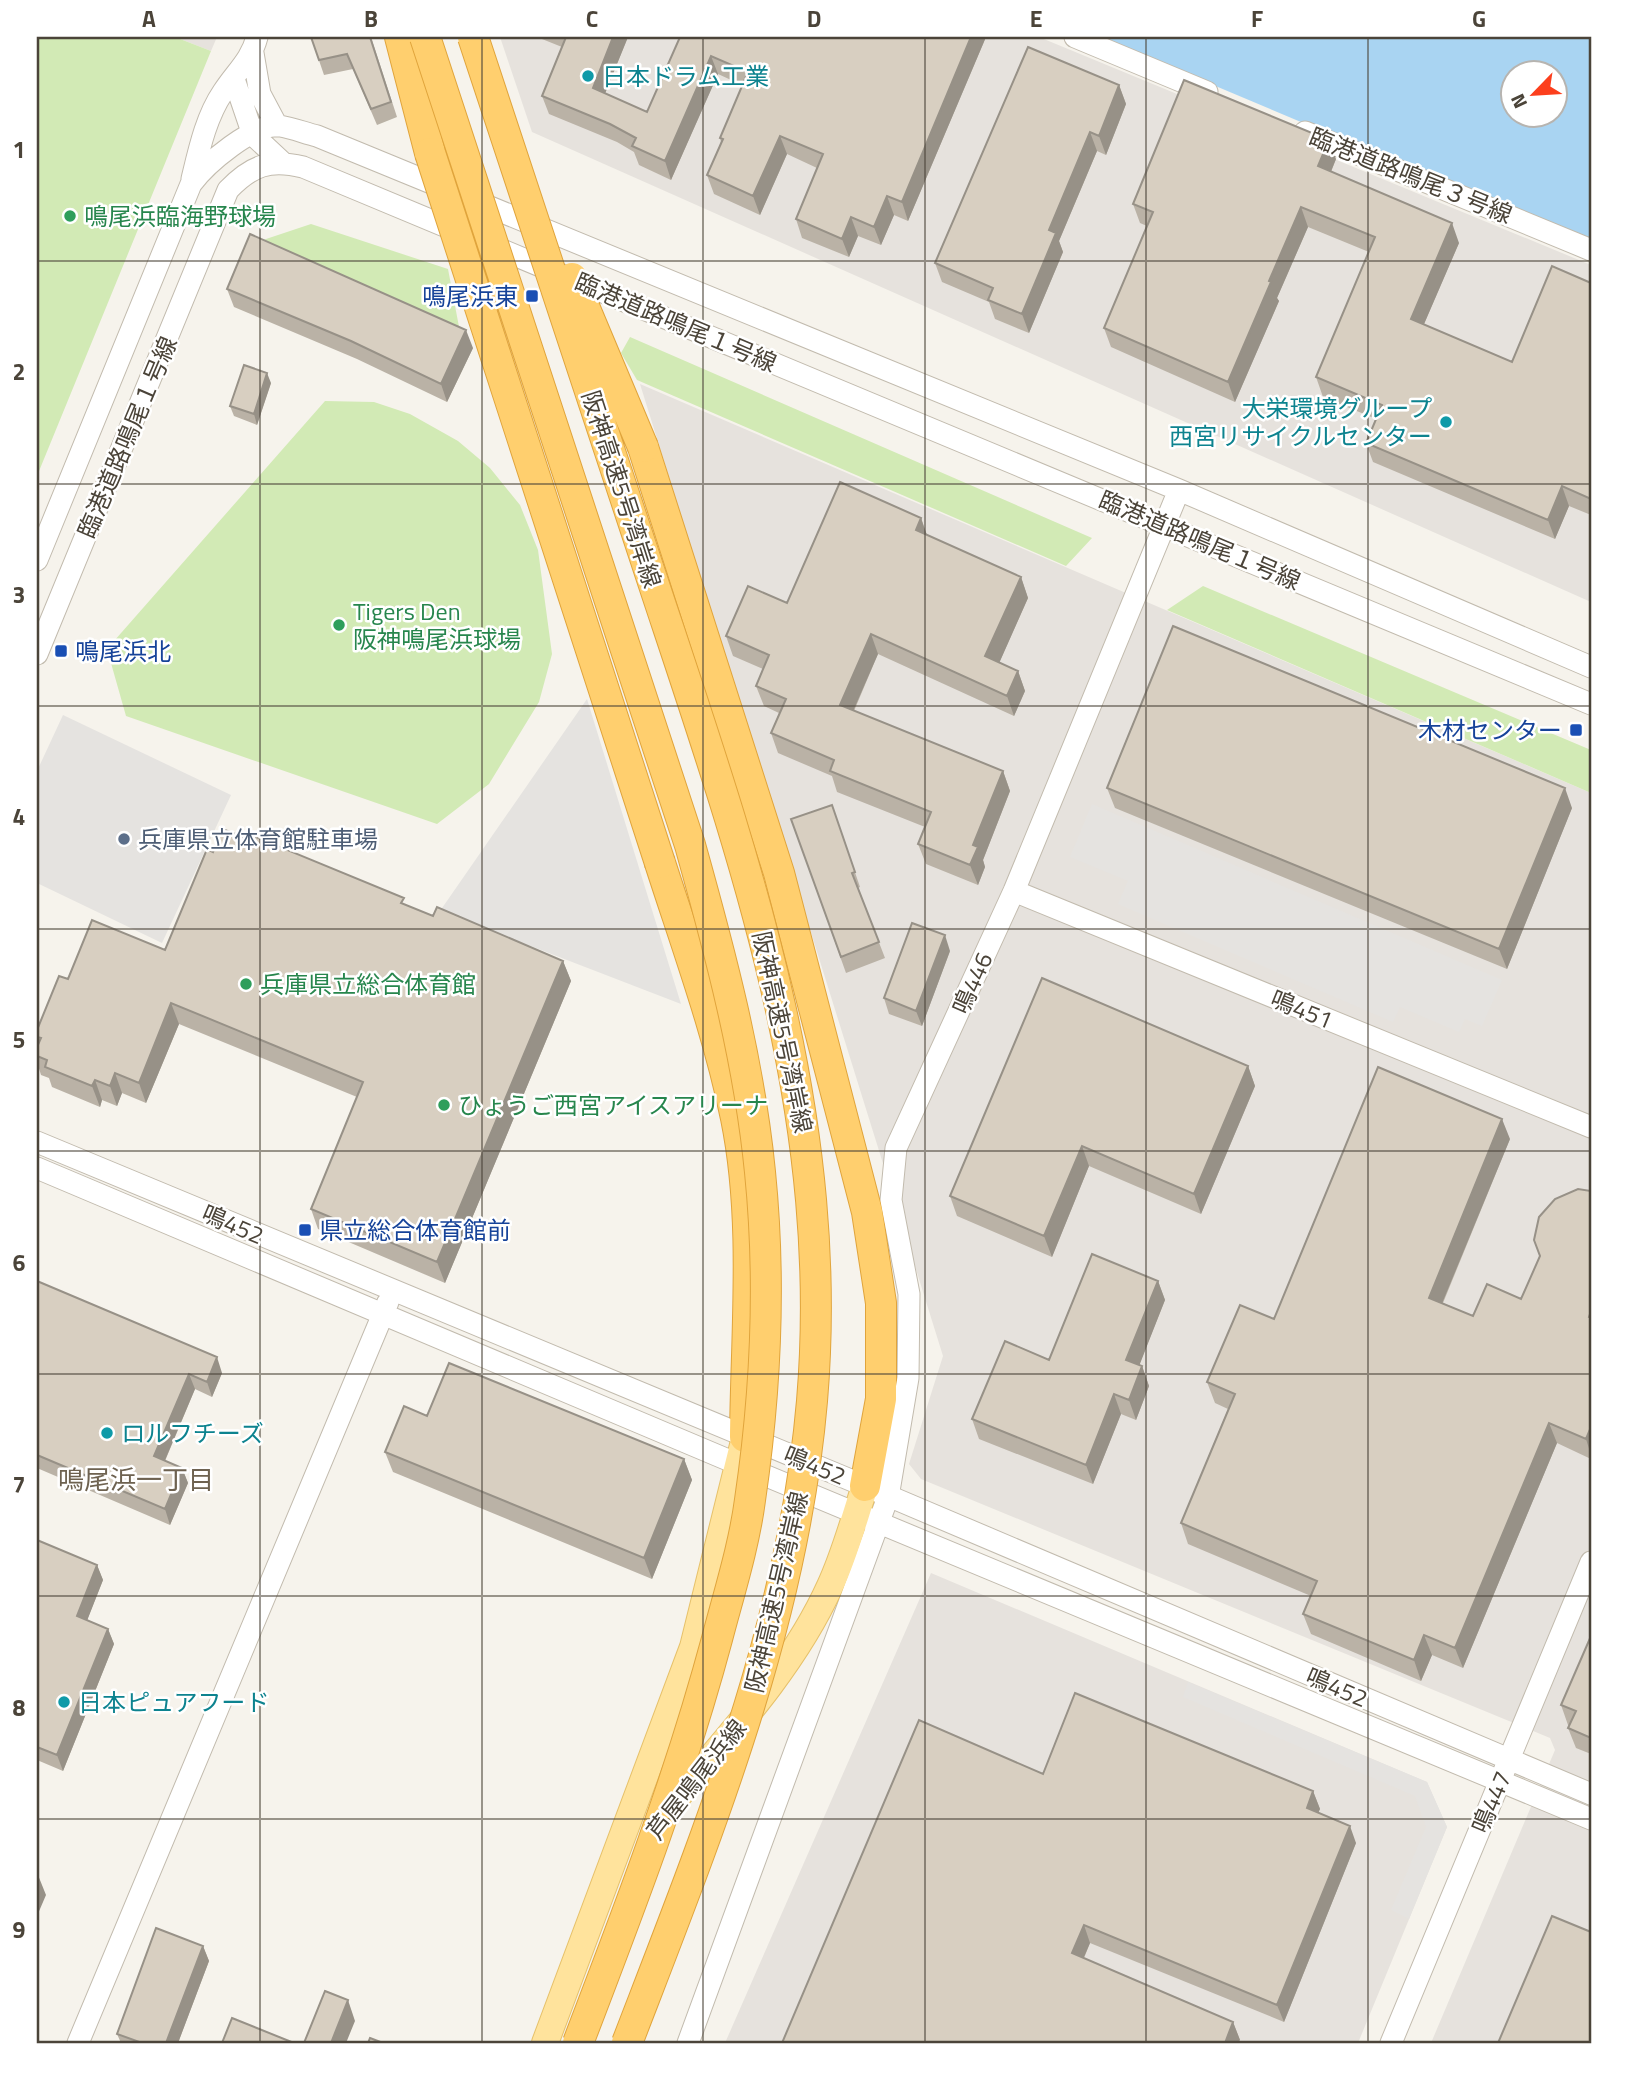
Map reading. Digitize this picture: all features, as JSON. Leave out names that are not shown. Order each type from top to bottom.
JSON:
[{"type":"highway","points":[[400,37],[430,153],[712,1024],[736,1120],[747,1215],[743,1451]]},
{"type":"highway","name":"阪神高速5号湾岸線","points":[[425,37],[690,845],[720,954],[743,1053],[760,1172],[767,1281],[764,1373],[750,1503],[698,1709],[650,1856],[578,2043]]},
{"type":"highway","name":"阪神高速5号湾岸線","points":[[473,37],[754,892],[792,1051],[809,1162],[817,1287],[812,1403],[793,1527],[769,1642],[737,1750],[627,2043]]},
{"type":"highway","points":[[483,68],[642,447],[779,873],[867,1212],[881,1303],[881,1399],[872,1505]]},
{"type":"main road","name":"芦屋鳴尾浜線","points":[[545,2043],[693,1647],[743,1451]]},
{"type":"main road","name":"芦屋鳴尾浜線","points":[[578,1960],[664,1814],[752,1707],[810,1621],[872,1505]]},
{"type":"street","points":[[1074,37],[1230,101]]},
{"type":"street","points":[[191,184],[202,136],[222,93],[255,45]]},
{"type":"street","points":[[255,45],[260,94],[277,126]]},
{"type":"street","points":[[234,79],[253,135],[283,163]]},
{"type":"street","name":"臨港道路鳴尾３号線","points":[[1281,122],[1591,250]]},
{"type":"street","name":"臨港道路鳴尾１号線","points":[[37,560],[191,184],[204,167],[228,148],[277,126],[317,136],[1179,490],[1591,667]]},
{"type":"street","name":"臨港道路鳴尾１号線","points":[[37,654],[228,190],[245,172],[265,163],[283,163],[316,173],[1591,704]]},
{"type":"street","name":"鳴446","points":[[688,2043],[872,1505],[908,1378],[909,1294],[891,1200],[896,1148],[1014,891],[1179,490]]},
{"type":"street","name":"鳴451","points":[[1014,891],[1591,1126]]},
{"type":"street","name":"鳴452","points":[[37,1142],[393,1290],[743,1451],[1591,1819]]},
{"type":"street","name":"鳴452","points":[[37,1168],[383,1314],[743,1451],[1591,1794]]},
{"type":"street","points":[[78,2043],[393,1290]]},
{"type":"street","name":"鳴447","points":[[1391,2043],[1591,1562]]},
{"type":"shaded area","points":[[175,37],[217,37],[211,51]]},
{"type":"shaded area","points":[[500,37],[1039,37],[1591,265],[1591,602],[532,132]]},
{"type":"shaded area","points":[[640,384],[1591,793],[1591,2043],[1431,2043],[1555,1750],[1550,1738],[921,1479],[909,1464],[943,1356]]},
{"type":"shaded area","points":[[587,699],[681,1004],[440,911]]},
{"type":"shaded area","name":"兵庫県立体育館駐車場","points":[[63,715],[231,795],[162,943],[37,883],[37,771]]},
{"type":"shaded area","points":[[1092,804],[1502,980],[1482,1026],[1465,1019],[1459,1032],[1400,1007],[1393,1022],[1118,904],[1128,881],[1070,857]]},
{"type":"shaded area","points":[[931,1573],[1427,1782],[1447,1827],[1358,2043],[725,2043]]},
{"type":"shaded area","points":[[1188,1682],[1427,1782],[1447,1827],[1409,1919],[1391,1910],[1426,1827],[1415,1796],[1183,1697]]},
{"type":"green space","points":[[37,37],[175,37],[211,51],[37,476]]},
{"type":"green space","points":[[311,224],[448,269],[460,332],[257,242]]},
{"type":"green space","points":[[630,337],[1092,538],[1066,566],[637,380],[621,353]]},
{"type":"green space","name":"Tigers Den 阪神鳴尾浜球場","points":[[325,401],[374,402],[410,414],[458,441],[490,468],[520,505],[538,550],[552,654],[539,702],[489,784],[437,824],[126,716],[107,649]]},
{"type":"green space","points":[[1203,586],[1591,750],[1591,793],[1167,610]]},
{"type":"water","points":[[1099,37],[1591,37],[1591,244]]},
{"type":"building","points":[[311,37],[370,37],[391,102],[371,109],[347,54],[319,60]]},
{"type":"building","points":[[566,37],[613,37],[593,88],[647,112],[680,37],[971,37],[902,202],[887,196],[874,227],[851,217],[842,239],[796,219],[823,154],[780,136],[753,196],[707,175],[748,72],[711,56],[665,161],[632,146],[636,138],[610,124],[542,96]]},
{"type":"building","points":[[1028,47],[1119,85],[1099,136],[1090,132],[1049,230],[1056,233],[1022,314],[988,300],[993,288],[935,263]]},
{"type":"building","points":[[1184,80],[1329,140],[1318,166],[1452,223],[1411,319],[1512,362],[1552,266],[1591,283],[1591,499],[1562,486],[1548,520],[1366,443],[1382,405],[1316,377],[1375,237],[1301,207],[1228,382],[1104,328],[1153,212],[1133,204]]},
{"type":"building","points":[[250,234],[466,330],[441,384],[351,341],[227,289]]},
{"type":"building","points":[[244,365],[267,373],[254,414],[230,406]]},
{"type":"building","points":[[840,482],[921,518],[916,530],[1021,577],[985,656],[1018,671],[1007,696],[871,634],[840,705],[1003,771],[973,845],[978,847],[970,865],[918,844],[931,812],[830,771],[834,760],[771,733],[786,699],[756,686],[769,655],[726,636],[748,586],[787,603]]},
{"type":"building","points":[[1173,626],[1565,788],[1499,949],[1107,788]]},
{"type":"building","points":[[832,805],[855,872],[852,873],[879,942],[841,957],[791,819]]},
{"type":"building","points":[[222,829],[244,837],[246,833],[404,898],[401,903],[433,916],[437,907],[563,961],[437,1262],[311,1209],[363,1082],[171,1003],[139,1083],[115,1073],[110,1086],[95,1080],[92,1086],[45,1067],[47,1060],[37,1056],[41,1038],[37,1037],[37,1030],[59,976],[68,979],[92,920],[165,950],[207,849],[213,852]]},
{"type":"building","points":[[912,923],[945,935],[916,1011],[884,998]]},
{"type":"building","points":[[1042,978],[1248,1066],[1194,1194],[1082,1146],[1044,1236],[950,1196]]},
{"type":"building","points":[[1378,1067],[1502,1119],[1429,1298],[1473,1316],[1487,1284],[1521,1299],[1540,1256],[1534,1240],[1539,1217],[1555,1199],[1578,1189],[1591,1191],[1591,1427],[1586,1439],[1549,1423],[1455,1648],[1424,1635],[1414,1660],[1303,1614],[1317,1581],[1181,1523],[1235,1394],[1207,1382],[1240,1305],[1274,1319]]},
{"type":"building","points":[[1092,1254],[1158,1281],[1126,1360],[1142,1366],[1129,1400],[1114,1394],[1086,1465],[972,1419],[1005,1341],[1049,1360]]},
{"type":"building","name":"ロルフチーズ","points":[[37,1281],[217,1357],[207,1382],[189,1374],[154,1456],[182,1468],[165,1509],[37,1455]]},
{"type":"building","points":[[449,1363],[684,1459],[644,1558],[385,1452],[404,1406],[427,1416]]},
{"type":"building","name":"日本ピュアフード","points":[[37,1540],[97,1565],[77,1616],[108,1629],[57,1755],[37,1747]]},
{"type":"building","points":[[1591,1636],[1591,1738],[1568,1728],[1576,1711],[1561,1705]]},
{"type":"building","points":[[1075,1693],[1313,1791],[1307,1808],[1350,1826],[1277,2005],[1084,1925],[1072,1953],[1233,2022],[1225,2043],[782,2043],[919,1720],[1043,1774]]},
{"type":"building","points":[[1552,1916],[1591,1932],[1591,2043],[1498,2043]]},
{"type":"building","points":[[156,1928],[203,1946],[166,2043],[142,2043],[117,2034]]},
{"type":"building","points":[[325,1991],[348,2000],[331,2043],[304,2043]]},
{"type":"building","points":[[232,2018],[294,2043],[222,2043]]},
{"type":"building","points":[[370,2038],[383,2043],[368,2043]]},
{"type":"place","name":"日本ドラム工業","points":[[588,76]]},
{"type":"place","name":"鳴尾浜臨海野球場","points":[[70,216]]},
{"type":"place","name":"鳴尾浜東","points":[[532,296]]},
{"type":"place","name":"大栄環境グループ 西宮リサイクルセンター","points":[[1446,422]]},
{"type":"place","name":"Tigers Den 阪神鳴尾浜球場","points":[[339,625]]},
{"type":"place","name":"鳴尾浜北","points":[[61,651]]},
{"type":"place","name":"木材センター","points":[[1576,730]]},
{"type":"place","name":"兵庫県立体育館駐車場","points":[[124,839]]},
{"type":"place","name":"兵庫県立総合体育館","points":[[246,984]]},
{"type":"place","name":"ひょうご西宮アイスアリーナ","points":[[444,1105]]},
{"type":"place","name":"県立総合体育館前","points":[[305,1230]]},
{"type":"place","name":"ロルフチーズ","points":[[107,1433]]},
{"type":"place","name":"日本ピュアフード","points":[[64,1702]]},
{"type":"district","name":"鳴尾浜一丁目","points":[[136,1479]]}]
